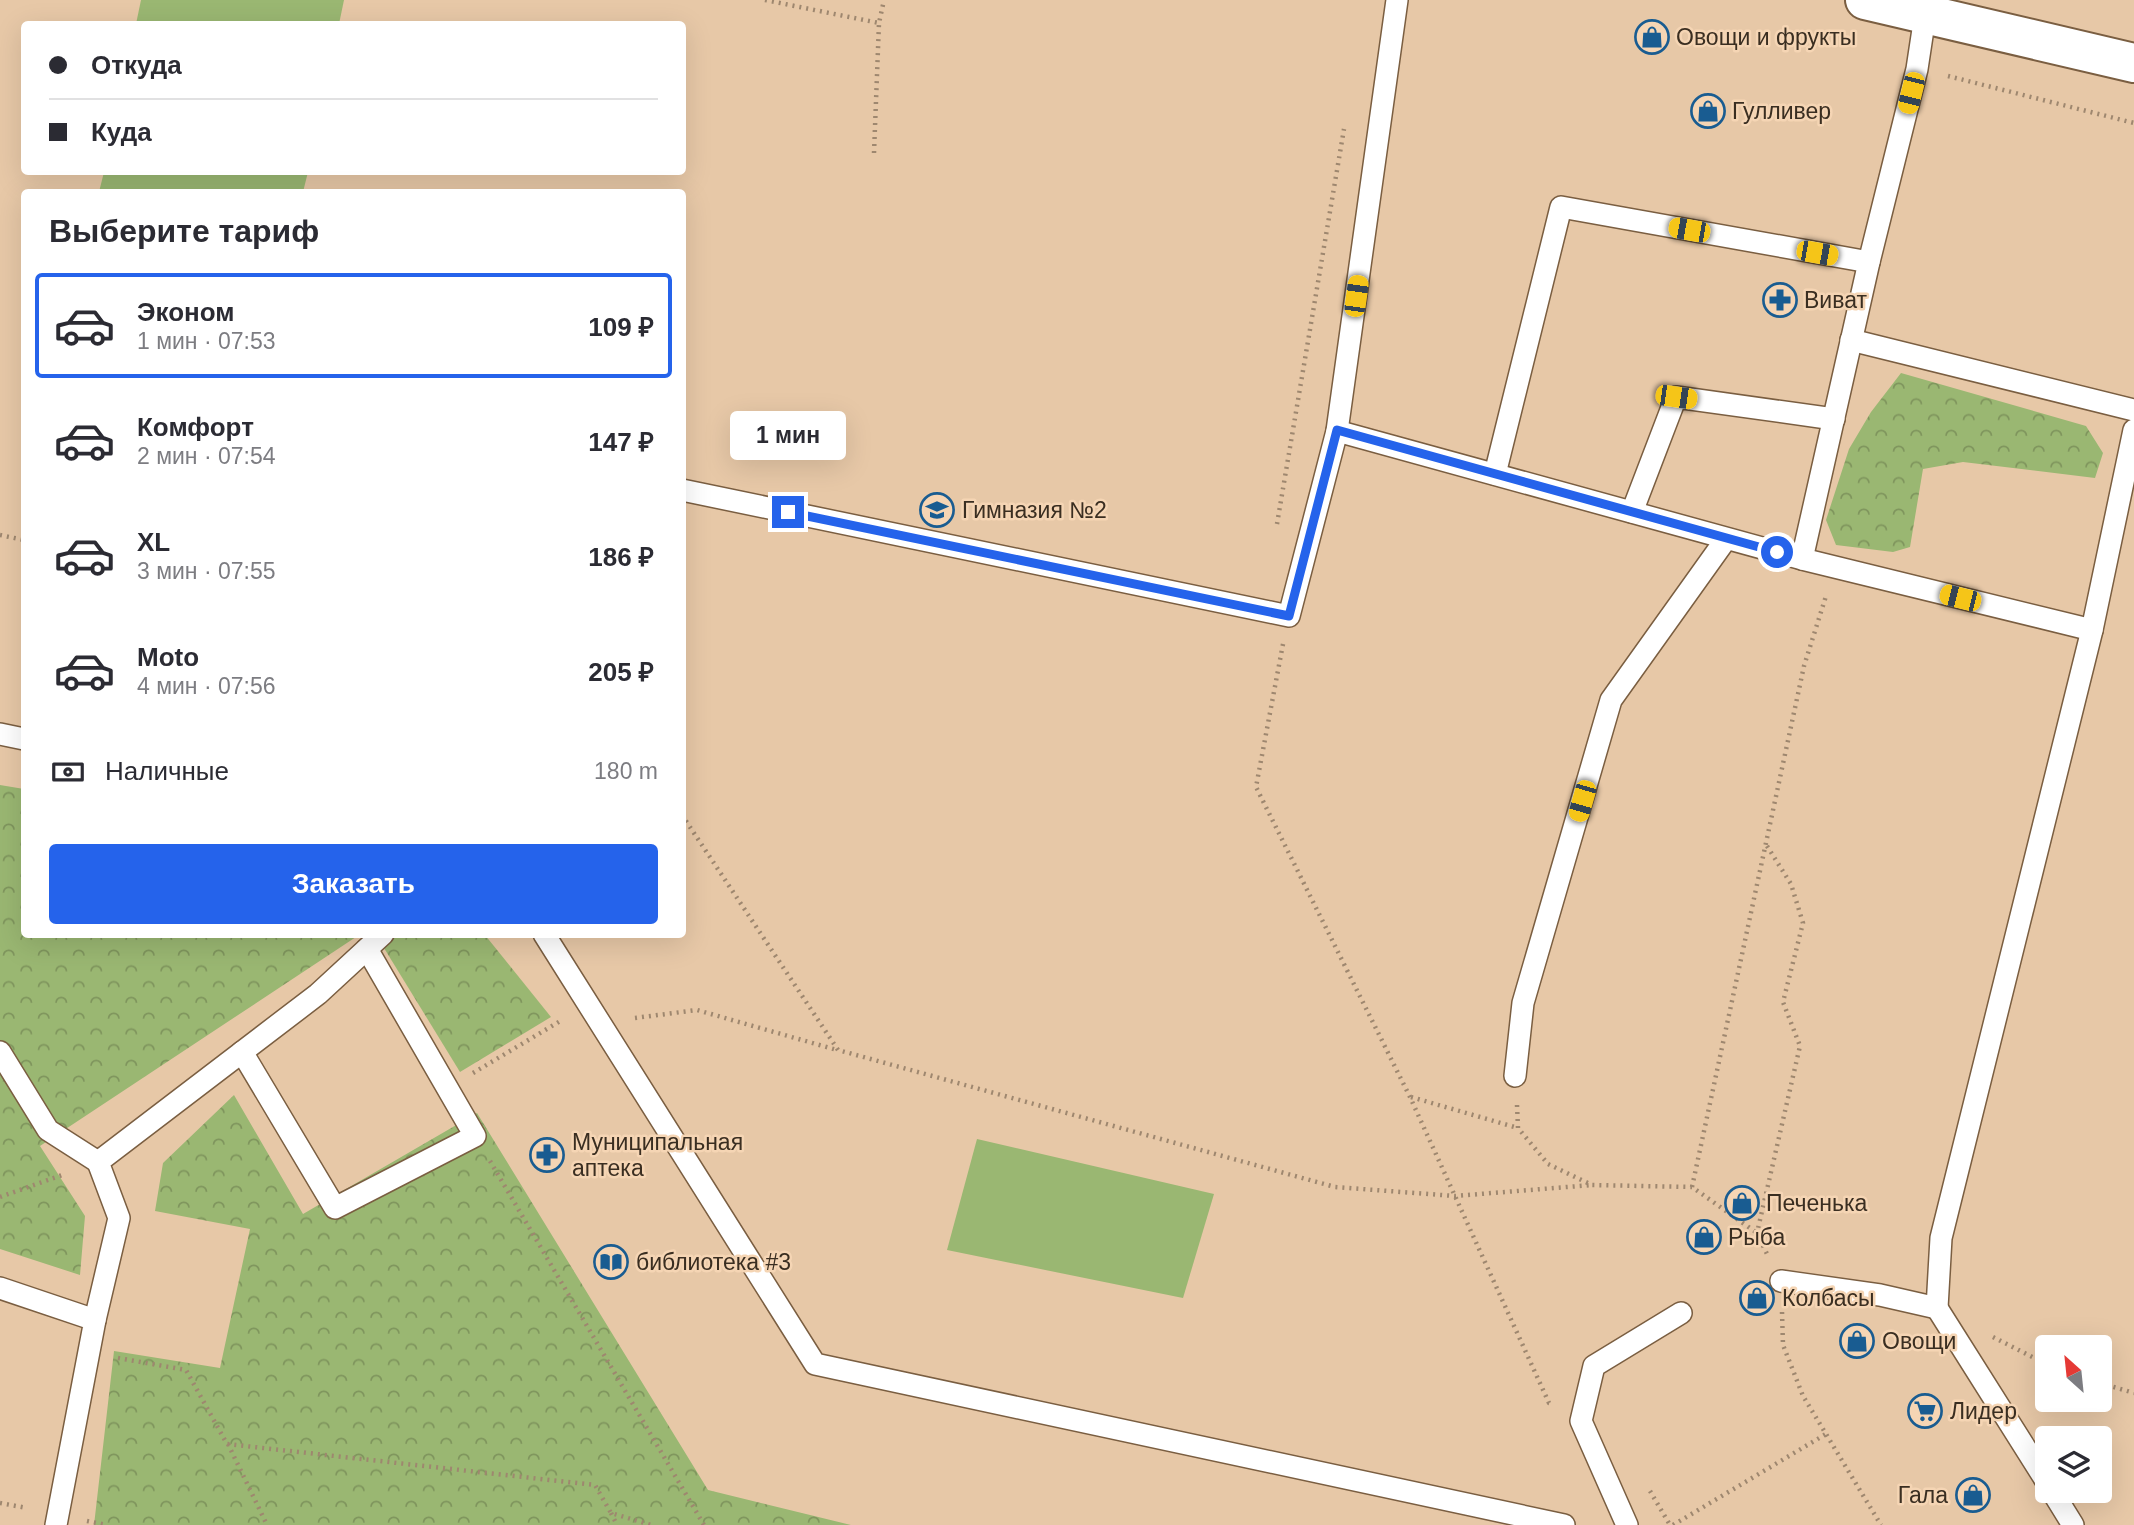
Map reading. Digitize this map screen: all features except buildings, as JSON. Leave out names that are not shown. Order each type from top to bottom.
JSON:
[{"type":"street","points":[[1865,0],[2134,64]]},
{"type":"lane","points":[[686,491],[1289,616],[1337,430],[1397,0]]},
{"type":"lane","points":[[1802,559],[1869,262],[1917,69],[1925,16]]},
{"type":"lane","points":[[1495,474],[1561,206],[1869,262]]},
{"type":"lane","points":[[1852,340],[2134,410]]},
{"type":"lane","points":[[1632,512],[1676,397],[1834,419]]},
{"type":"lane","points":[[1337,430],[1726,539],[2092,630]]},
{"type":"lane","points":[[2035,1463],[1937,1308],[1941,1238],[2092,630],[2134,430]]},
{"type":"lane","points":[[1515,1076],[1523,1003],[1612,700],[1726,539]]},
{"type":"lane","points":[[0,734],[21,739]]},
{"type":"lane","points":[[98,1162],[318,994],[379,938]]},
{"type":"lane","points":[[546,938],[815,1364],[1564,1525]]},
{"type":"lane","points":[[242,1052],[335,1208],[475,1136],[367,949]]},
{"type":"lane","points":[[0,1052],[48,1130],[98,1162],[119,1217],[89,1352],[56,1525]]},
{"type":"lane","points":[[1781,1282],[1880,1295],[1937,1308]]},
{"type":"lane","points":[[0,1288],[96,1320]]},
{"type":"lane","points":[[1627,1525],[1581,1421],[1594,1366],[1681,1313]]},
{"type":"lane","points":[[2059,1503],[2073,1525]]},
{"type":"path","points":[[765,0],[879,23]]},
{"type":"path","points":[[874,153],[879,23],[884,0]]},
{"type":"path","points":[[1917,69],[2134,123]]},
{"type":"path","points":[[1276,529],[1345,122]]},
{"type":"path","points":[[0,535],[21,539]]},
{"type":"path","points":[[1692,1187],[1804,666],[1828,590],[1802,559]]},
{"type":"path","points":[[1289,616],[1256,787],[1410,1097],[1549,1403]]},
{"type":"path","points":[[686,821],[838,1050]]},
{"type":"path","points":[[1757,1233],[1800,1045],[1783,1002],[1803,923],[1791,884],[1767,846]]},
{"type":"path","points":[[471,1074],[571,1015],[599,1023],[697,1010],[1335,1187],[1455,1196],[1592,1185],[1692,1187],[1757,1233],[1781,1282],[1783,1345],[1803,1396],[1881,1525]]},
{"type":"path","points":[[1515,1076],[1518,1128]]},
{"type":"path","points":[[1410,1097],[1518,1128],[1548,1164],[1592,1185]]},
{"type":"path","points":[[475,1136],[704,1525]]},
{"type":"path","points":[[0,1197],[98,1162]]},
{"type":"path","points":[[89,1352],[186,1370],[267,1525]]},
{"type":"path","points":[[2112,1387],[2134,1393]]},
{"type":"path","points":[[1673,1525],[1826,1434]]},
{"type":"path","points":[[227,1444],[595,1485],[617,1525]]},
{"type":"path","points":[[611,1513],[651,1525]]},
{"type":"green space","points":[[141,0],[344,0],[340,21],[137,21]]},
{"type":"green space","points":[[103,175],[307,175],[304,189],[100,189]]},
{"type":"green space","points":[[1901,373],[2086,426],[2103,453],[2095,478],[1963,462],[1923,469],[1910,547],[1893,552],[1836,545],[1826,520],[1849,449],[1871,412]]},
{"type":"green space","points":[[0,785],[21,788],[21,938],[354,938],[40,1146],[85,1216],[80,1275],[0,1249]]},
{"type":"green space","points":[[378,938],[487,938],[551,1017],[460,1072]]},
{"type":"green space","points":[[234,1095],[303,1214],[477,1113],[708,1490],[851,1525],[94,1525],[114,1351],[220,1368],[250,1229],[155,1211],[163,1163]]},
{"type":"green space","points":[[977,1139],[1214,1194],[1183,1298],[947,1250]]},
{"type":"place","name":"Овощи и фрукты","points":[[1652,37]]},
{"type":"place","name":"Гулливер","points":[[1708,111]]},
{"type":"place","name":"Виват","points":[[1780,300]]},
{"type":"place","name":"Гимназия №2","points":[[937,510]]},
{"type":"place","name":"Муниципальная аптека","points":[[547,1155]]},
{"type":"place","name":"Печенька","points":[[1742,1203]]},
{"type":"place","name":"Рыба","points":[[1704,1237]]},
{"type":"place","name":"библиотека #3","points":[[611,1262]]},
{"type":"place","name":"Колбасы","points":[[1757,1298]]},
{"type":"place","name":"Овощи","points":[[1857,1341]]},
{"type":"place","name":"Лидер","points":[[1925,1411]]},
{"type":"place","name":"Гала","points":[[1973,1495]]},
{"type":"route","points":[[788,512],[1289,616],[1337,430],[1777,552]]}]
